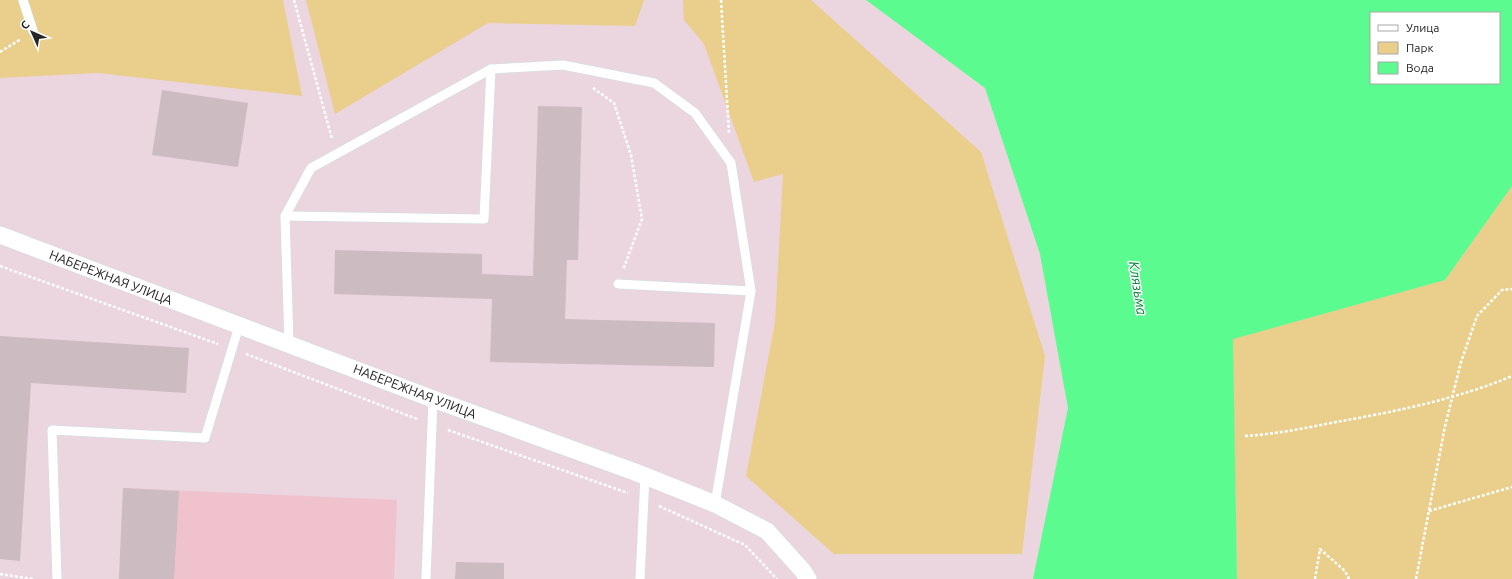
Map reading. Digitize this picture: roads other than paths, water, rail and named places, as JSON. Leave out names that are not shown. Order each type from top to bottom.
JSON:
[{"type":"street","name":"НАБЕРЕЖНАЯ УЛИЦА","points":[[0,235],[433,399],[644,476],[715,504],[767,531],[803,571],[808,579]]},
{"type":"lane","points":[[23,0],[33,31]]},
{"type":"lane","points":[[289,344],[285,216],[311,168],[336,153],[491,70],[563,65],[654,83],[695,113],[731,163],[751,291],[715,504]]},
{"type":"lane","points":[[285,216],[484,219],[491,70]]},
{"type":"lane","points":[[618,284],[751,291]]},
{"type":"lane","points":[[57,579],[52,430],[206,438],[239,326]]},
{"type":"lane","points":[[426,579],[433,399]]},
{"type":"lane","points":[[640,579],[644,476]]},
{"type":"water","name":"Клязьма","points":[[866,0],[1512,0],[1512,186],[1445,280],[1233,339],[1237,579],[1033,579],[1068,408],[1040,254],[985,88]]}]
